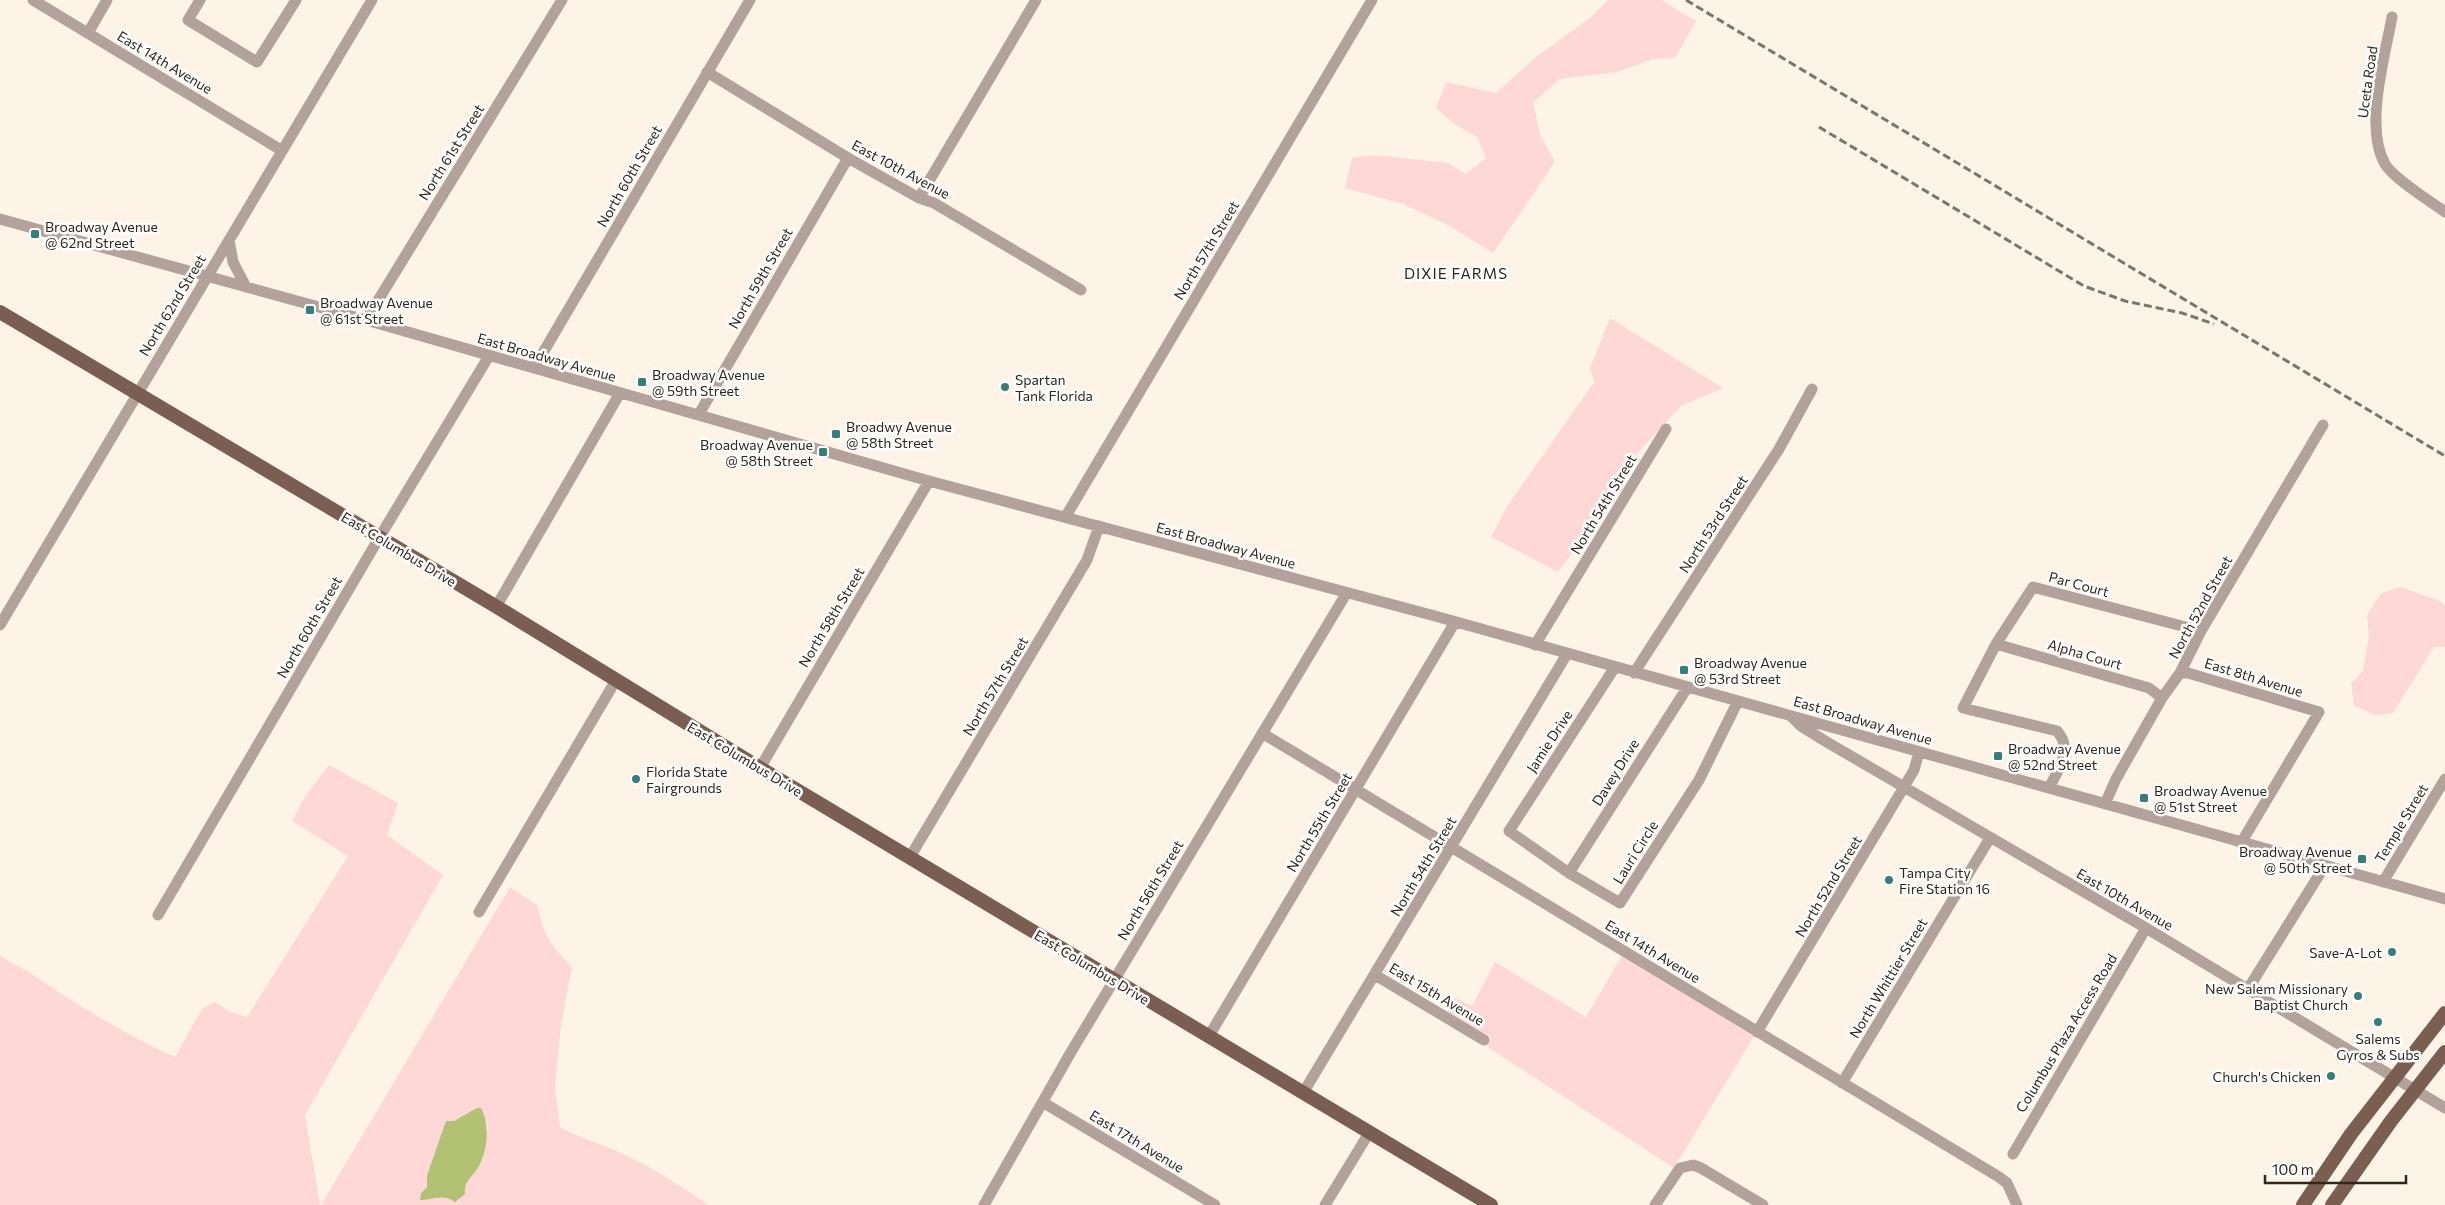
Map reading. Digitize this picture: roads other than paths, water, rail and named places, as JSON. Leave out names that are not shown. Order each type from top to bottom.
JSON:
[{"type":"main road","name":"East Columbus Drive","points":[[0,312],[496,607],[760,768],[1490,1205]]},
{"type":"main road","points":[[2303,1205],[2351,1134],[2445,1013]]},
{"type":"main road","points":[[2332,1205],[2445,1052]]},
{"type":"street","name":"East 14th Avenue","points":[[33,0],[281,150]]},
{"type":"street","points":[[88,33],[107,0]]},
{"type":"street","points":[[200,0],[188,20],[257,62],[296,0]]},
{"type":"street","name":"North 62nd Street","points":[[0,625],[372,0]]},
{"type":"street","name":"North 61st Street","points":[[366,320],[562,0]]},
{"type":"street","name":"North 60th Street","points":[[534,368],[750,0]]},
{"type":"street","points":[[919,198],[1036,0]]},
{"type":"street","name":"North 57th Street","points":[[1066,516],[1372,0]]},
{"type":"street","name":"Uceta Road","points":[[2392,17],[2377,100],[2375,123],[2379,144],[2385,164],[2402,180],[2445,212]]},
{"type":"street","name":"East 10th Avenue","points":[[707,72],[848,158],[919,198],[934,203],[1081,290]]},
{"type":"street","name":"North 59th Street","points":[[699,414],[848,158]]},
{"type":"street","name":"East Broadway Avenue","points":[[0,219],[366,320],[929,481],[1066,516],[1346,594],[1455,622],[2445,899]]},
{"type":"street","points":[[229,240],[233,262],[246,287]]},
{"type":"street","name":"North 60th Street","points":[[158,915],[379,538],[489,356]]},
{"type":"street","name":"North 53rd Street","points":[[1634,673],[1779,449],[1812,389]]},
{"type":"street","points":[[496,607],[620,393]]},
{"type":"street","name":"North 52nd Street","points":[[2105,804],[2116,779],[2162,698],[2180,674],[2201,631],[2323,426]]},
{"type":"street","name":"North 54th Street","points":[[1534,645],[1666,429]]},
{"type":"street","name":"North 58th Street","points":[[760,768],[929,481]]},
{"type":"street","name":"North 57th Street","points":[[910,857],[1088,560],[1099,526]]},
{"type":"street","name":"Par Court","points":[[2048,788],[2064,757],[2066,748],[2063,738],[2056,731],[1963,708],[1996,644],[2033,587],[2201,631]]},
{"type":"street","name":"North 56th Street","points":[[984,1205],[1114,980],[1346,594]]},
{"type":"street","name":"North 55th Street","points":[[1209,1036],[1455,622]]},
{"type":"street","name":"Alpha Court","points":[[1996,644],[2149,688],[2162,698]]},
{"type":"street","name":"North 54th Street","points":[[1303,1093],[1567,654]]},
{"type":"street","name":"Jamie Drive","points":[[1509,831],[1615,667]]},
{"type":"street","name":"East 8th Avenue","points":[[2180,674],[2188,673],[2319,712],[2241,843]]},
{"type":"street","points":[[479,912],[616,680]]},
{"type":"street","name":"Davey Drive","points":[[1569,873],[1687,688]]},
{"type":"street","name":"Lauri Circle","points":[[1509,831],[1569,873],[1620,903],[1698,780],[1738,701]]},
{"type":"street","name":"East 10th Avenue","points":[[1790,715],[1801,726],[2146,928],[2445,1108]]},
{"type":"street","name":"East 14th Avenue","points":[[1262,733],[1999,1177],[2007,1183],[2017,1205]]},
{"type":"street","name":"North 52nd Street","points":[[1758,1032],[1914,770],[1919,752]]},
{"type":"street","name":"Temple Street","points":[[2384,882],[2445,780]]},
{"type":"street","name":"North Whittier Street","points":[[1842,1083],[1990,838]]},
{"type":"street","points":[[2248,990],[2324,866]]},
{"type":"street","name":"Columbus Plaza Access Road","points":[[2013,1154],[2146,928]]},
{"type":"street","name":"East 15th Avenue","points":[[1375,975],[1484,1040]]},
{"type":"street","name":"East 17th Avenue","points":[[1044,1103],[1215,1205]]},
{"type":"street","points":[[1325,1205],[1369,1133]]},
{"type":"street","points":[[1656,1205],[1674,1175],[1686,1166],[1701,1168],[1763,1205]]},
{"type":"railway","points":[[1686,0],[2445,456]]},
{"type":"railway","points":[[1819,127],[2084,286],[2125,301],[2182,313],[2214,324]]},
{"type":"place","name":"Broadway Avenue @ 62nd Street","points":[[35,234]]},
{"type":"place","name":"Broadway Avenue @ 61st Street","points":[[310,310]]},
{"type":"place","name":"Broadway Avenue @ 59th Street","points":[[642,382]]},
{"type":"place","name":"Spartan Tank Florida","points":[[1005,387]]},
{"type":"place","name":"Broadwy Avenue @ 58th Street","points":[[836,434]]},
{"type":"place","name":"Broadway Avenue @ 58th Street","points":[[823,452]]},
{"type":"place","name":"Broadway Avenue @ 53rd Street","points":[[1684,670]]},
{"type":"place","name":"Broadway Avenue @ 52nd Street","points":[[1998,756]]},
{"type":"place","name":"Florida State Fairgrounds","points":[[636,779]]},
{"type":"place","name":"Broadway Avenue @ 51st Street","points":[[2144,798]]},
{"type":"place","name":"Broadway Avenue @ 50th Street","points":[[2362,859]]},
{"type":"place","name":"Tampa City Fire Station 16","points":[[1889,880]]},
{"type":"place","name":"Save-A-Lot","points":[[2392,952]]},
{"type":"place","name":"New Salem Missionary Baptist Church","points":[[2358,996]]},
{"type":"place","name":"Salems Gyros & Subs","points":[[2378,1022]]},
{"type":"place","name":"Church's Chicken","points":[[2331,1076]]},
{"type":"district","name":"DIXIE FARMS","points":[[1456,273]]}]
